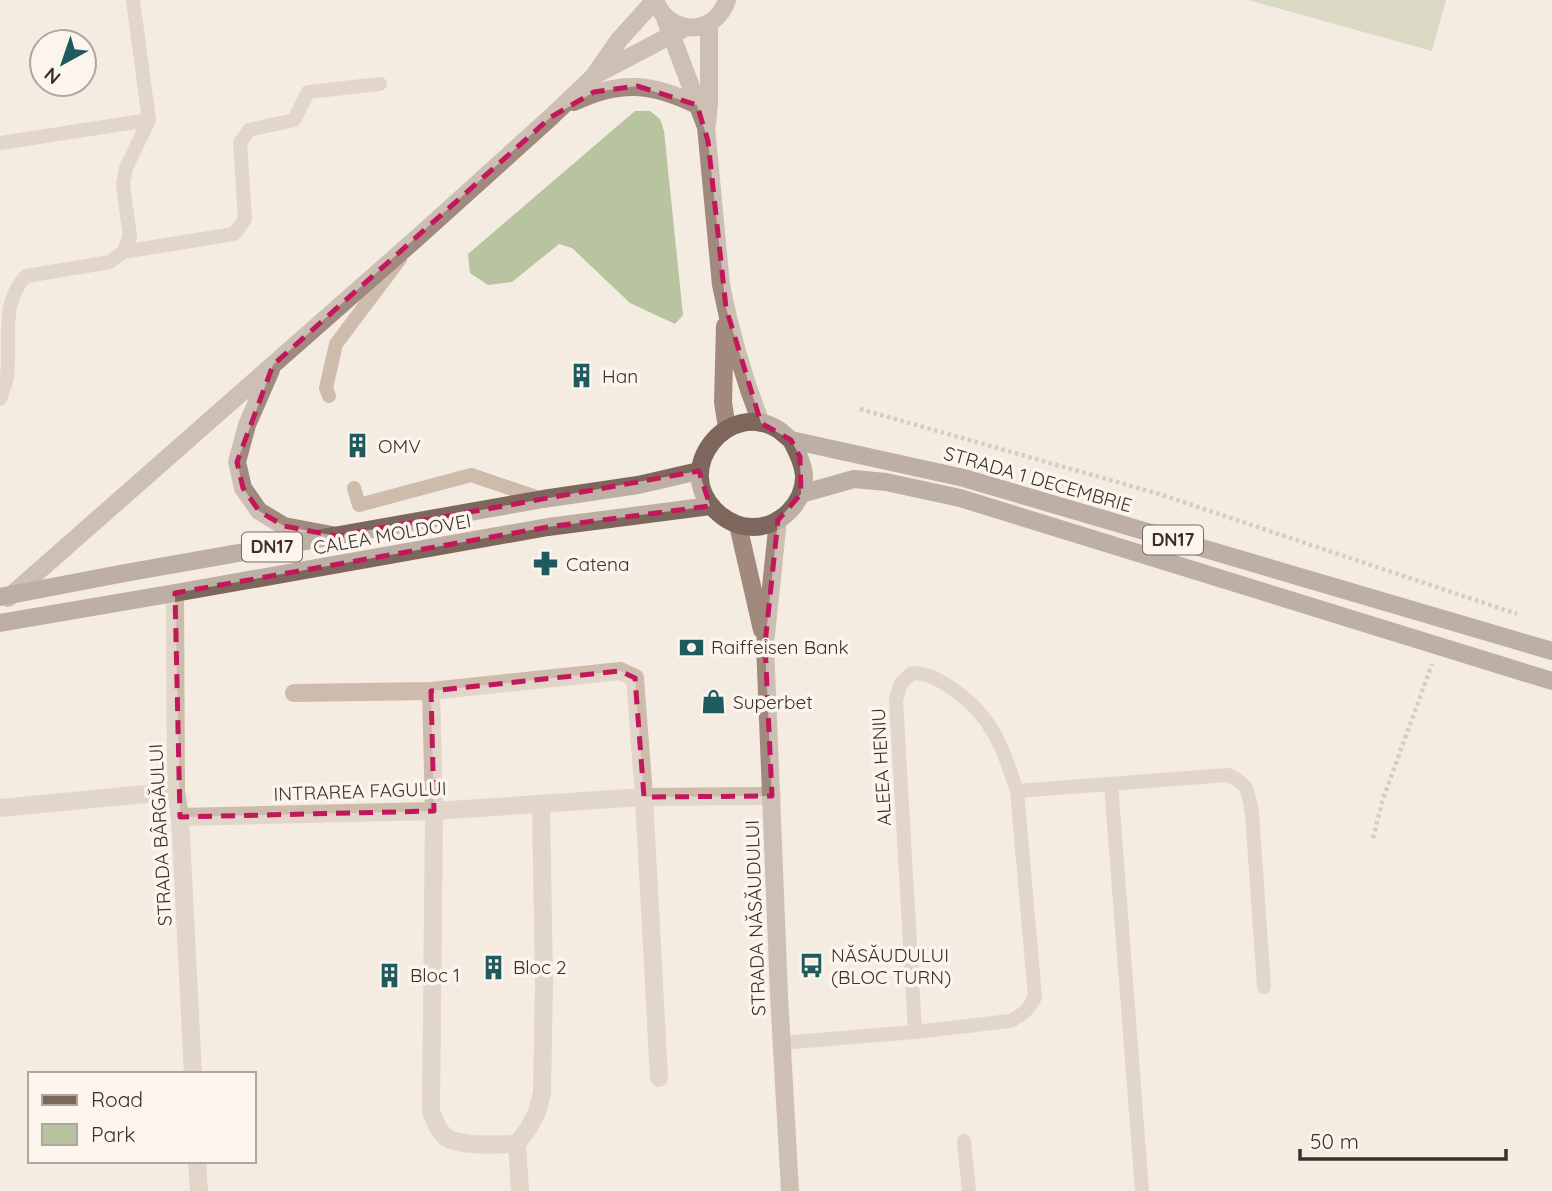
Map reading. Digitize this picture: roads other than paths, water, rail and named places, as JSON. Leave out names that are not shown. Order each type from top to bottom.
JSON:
[{"type":"main road","points":[[4,599],[273,365],[551,117],[593,76],[618,40],[655,0],[665,18],[680,31],[697,106],[706,127]]},
{"type":"main road","points":[[593,76],[680,31],[709,23],[720,15],[727,0]]},
{"type":"main road","points":[[709,23],[709,103],[706,127],[719,265],[726,308],[761,423],[744,423],[727,428],[713,439],[704,454],[699,471],[702,489],[710,506],[722,518],[738,525],[752,527],[766,526],[792,509],[801,494],[804,476],[800,457],[791,440]]},
{"type":"main road","points":[[551,117],[594,92],[636,86],[677,95],[697,106]]},
{"type":"main road","points":[[726,308],[723,401],[727,428]]},
{"type":"main road","points":[[273,365],[247,425],[237,461],[243,488],[259,511],[284,526],[335,536]]},
{"type":"main road","name":"DN17","points":[[761,423],[778,429],[791,440]]},
{"type":"main road","name":"STRADA 1 DECEMBRIE","points":[[791,440],[964,478],[1552,651]]},
{"type":"main road","name":"CALEA MOLDOVEI","points":[[4,599],[125,573],[543,499],[638,485],[699,471]]},
{"type":"main road","name":"STRADA 1 DECEMBRIE","points":[[801,494],[854,480],[869,480],[960,498],[1552,681]]},
{"type":"main road","name":"CALEA MOLDOVEI","points":[[0,622],[548,527],[710,506]]},
{"type":"main road","name":"STRADA NĂSĂUDULUI","points":[[778,520],[765,644],[781,1043],[790,1191]]},
{"type":"main road","name":"STRADA NĂSĂUDULUI","points":[[738,525],[765,644]]},
{"type":"street","name":"STRADA BÂRGĂULUI","points":[[175,593],[176,791],[180,817],[193,1072]]},
{"type":"street","points":[[294,693],[431,691],[620,671],[635,678],[659,1078]]},
{"type":"street","points":[[431,691],[434,811],[431,1111],[437,1126],[447,1138],[464,1143],[517,1144]]},
{"type":"street","points":[[0,808],[176,791]]},
{"type":"street","name":"INTRAREA FAGULUI","points":[[180,817],[434,811],[644,797],[772,796]]},
{"type":"street","points":[[520,1191],[517,1144],[537,1112],[542,1093],[544,983],[541,805]]},
{"type":"street","points":[[197,1163],[199,1191]]},
{"type":"lane","points":[[0,398],[7,379],[2,308],[5,294],[26,275],[110,262],[123,252],[130,237],[123,185],[126,168],[149,120],[133,0]]},
{"type":"lane","points":[[123,252],[234,234],[245,219],[240,143],[249,130],[294,120],[308,92],[380,84]]},
{"type":"lane","points":[[0,143],[149,120]]},
{"type":"lane","points":[[329,396],[326,388],[336,344],[417,238]]},
{"type":"lane","points":[[354,488],[359,505],[471,475],[543,499]]},
{"type":"lane","name":"ALEEA HENIU","points":[[781,1043],[915,1032],[1010,1021],[1030,1008],[1035,996],[1017,791],[1005,754],[990,725],[969,699],[941,680],[924,673],[912,673],[901,683],[896,700],[915,1032]]},
{"type":"lane","points":[[1017,791],[1228,775],[1240,780],[1248,792],[1251,813],[1264,986]]},
{"type":"lane","points":[[1111,784],[1142,1191]]},
{"type":"lane","points":[[964,1141],[968,1191]]},
{"type":"place","name":"Han","points":[[582,376]]},
{"type":"place","name":"OMV","points":[[358,446]]},
{"type":"place","name":"Catena","points":[[546,564]]},
{"type":"place","name":"Raiffeisen Bank","points":[[691,647]]},
{"type":"place","name":"Superbet","points":[[713,702]]},
{"type":"place","name":"NĂSĂUDULUI (BLOC TURN)","points":[[811,966]]},
{"type":"place","name":"Bloc 2","points":[[493,967]]},
{"type":"place","name":"Bloc 1","points":[[390,975]]}]
